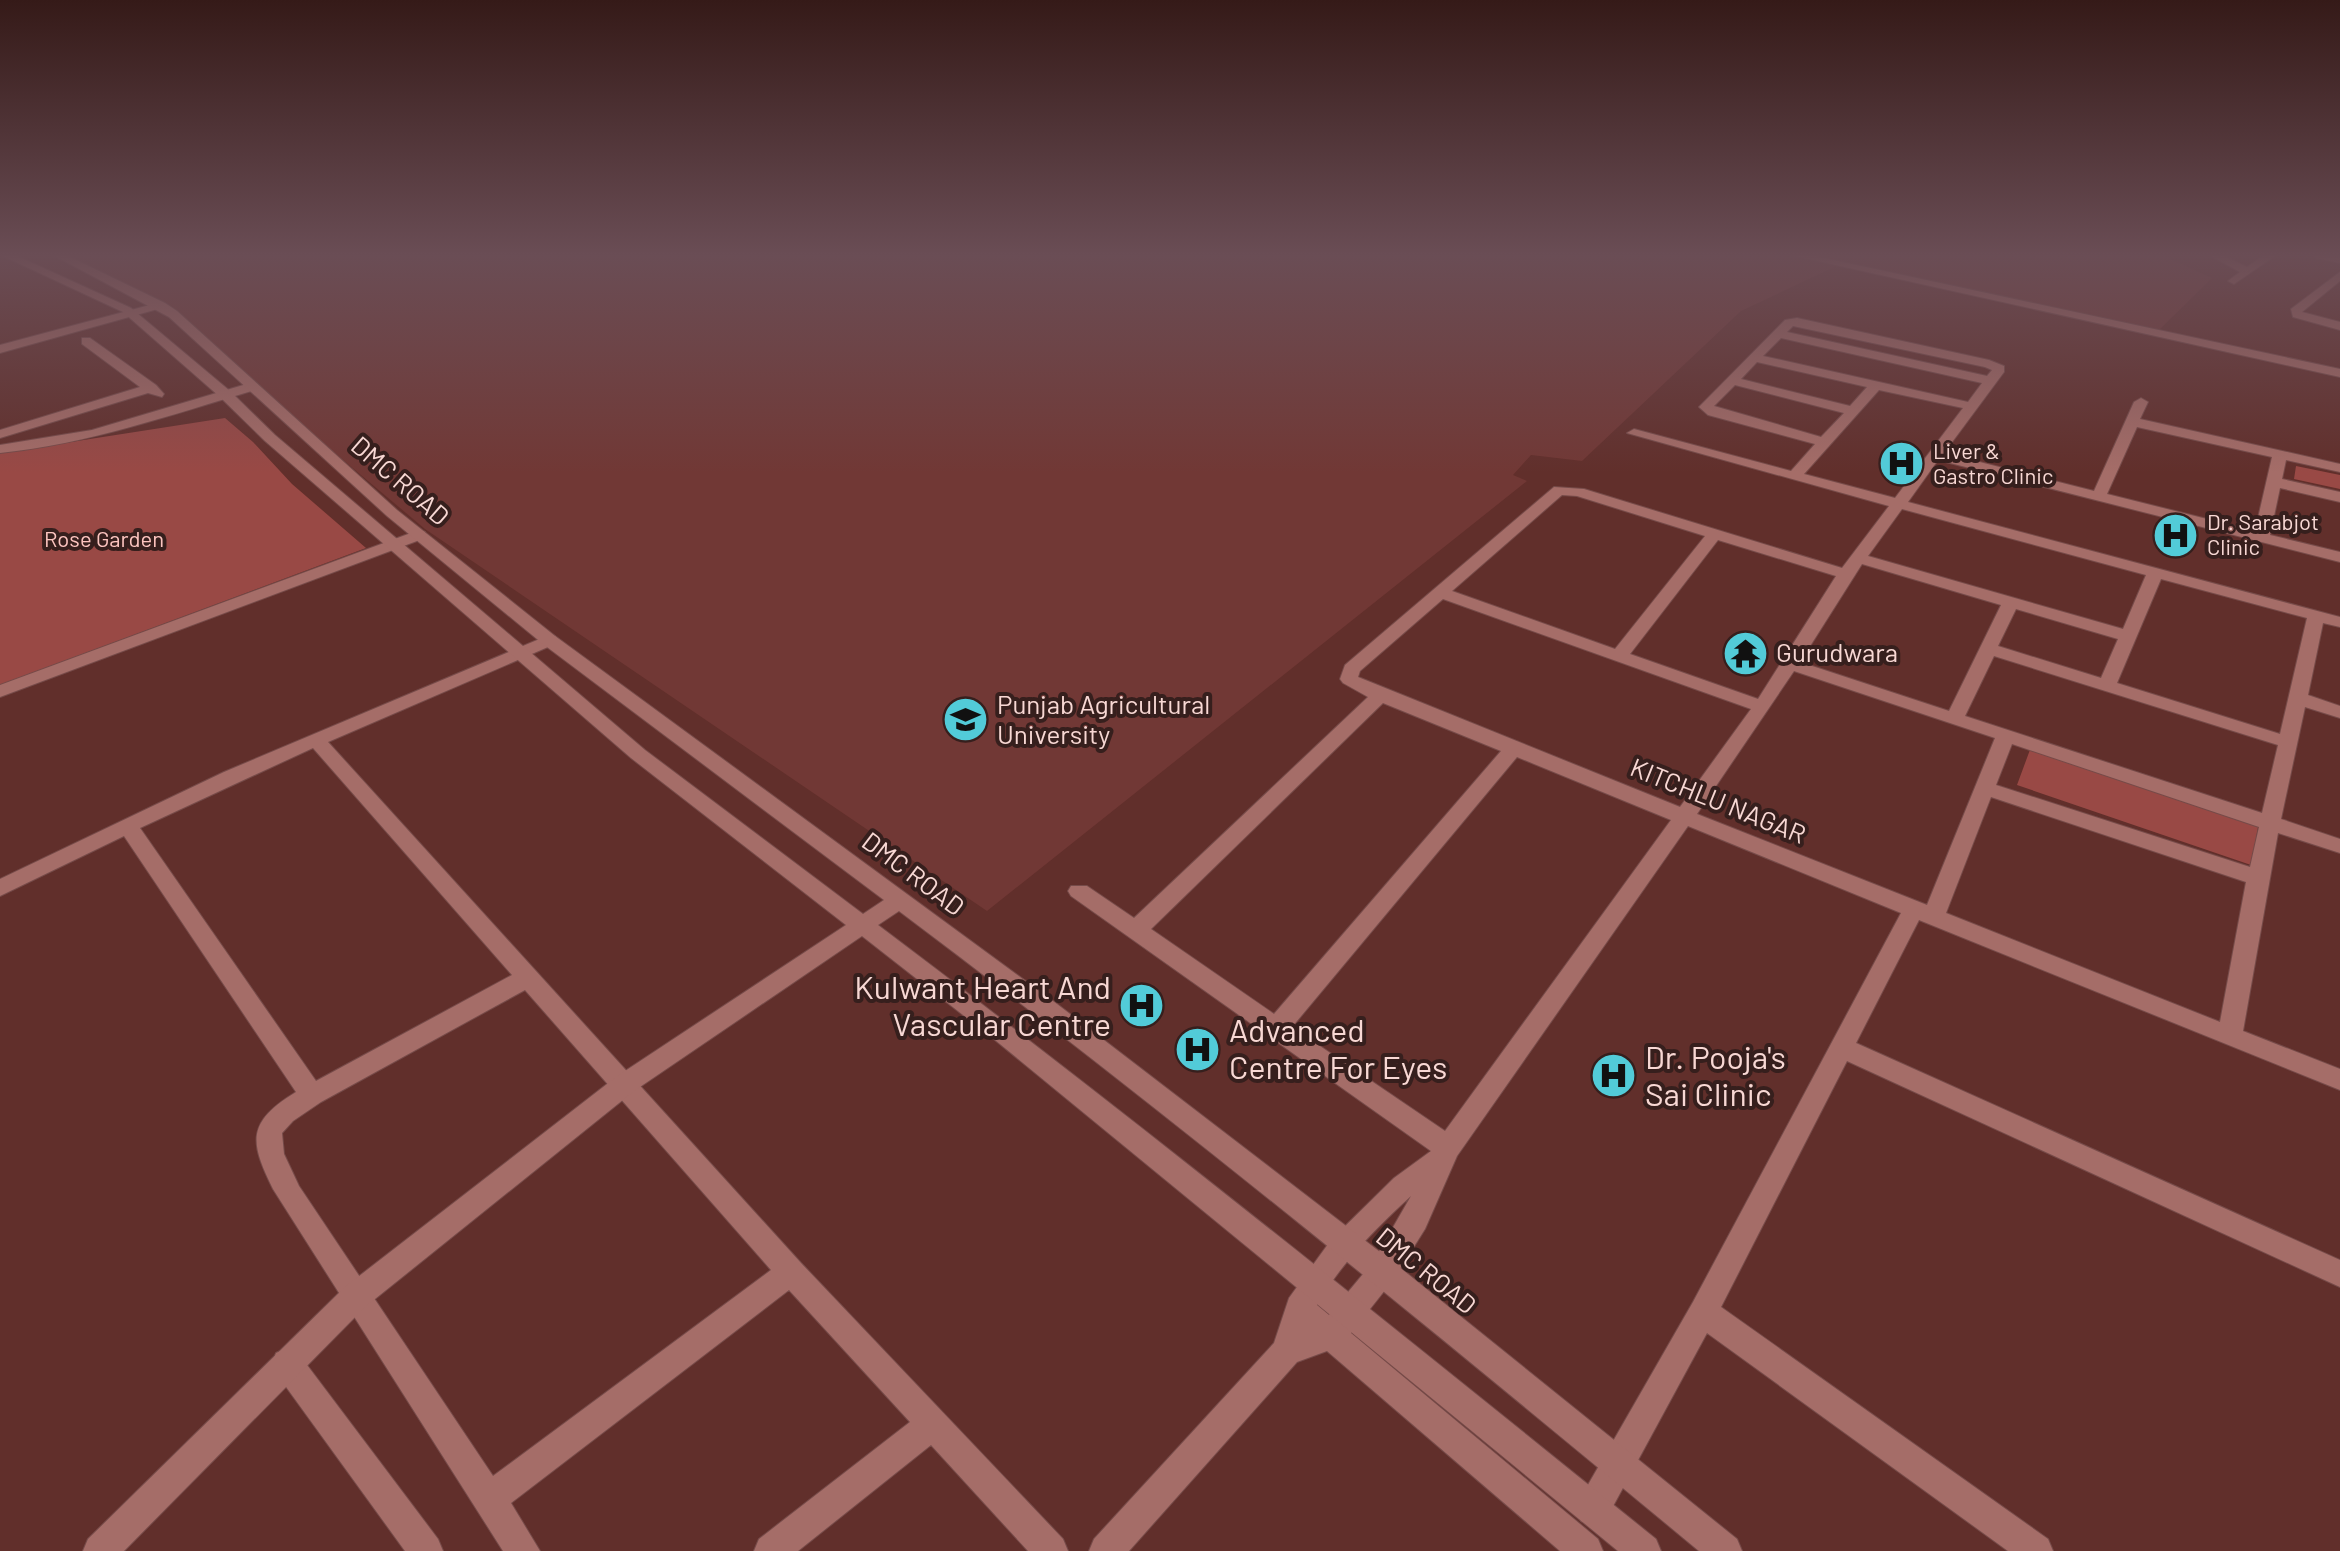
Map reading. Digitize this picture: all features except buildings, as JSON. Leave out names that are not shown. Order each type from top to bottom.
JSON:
[{"type":"street","points":[[0,349],[77,328]]},
{"type":"street","points":[[148,328],[225,394],[270,438],[638,754],[864,924],[1307,1295],[1331,1335],[1586,1551]]},
{"type":"street","name":"DMC ROAD","points":[[186,328],[419,535],[549,640],[901,899],[1347,1243],[1725,1551]]},
{"type":"street","points":[[2134,328],[2340,373]]},
{"type":"street","points":[[1287,1351],[1331,1335],[1383,1271],[1420,1211],[1444,1154],[1762,707],[1846,574],[1990,381],[1780,334],[1707,404],[1709,410],[1824,442]]},
{"type":"street","points":[[86,341],[175,409]]},
{"type":"street","points":[[1754,358],[1970,406]]},
{"type":"street","points":[[1731,380],[1853,411]]},
{"type":"street","points":[[1793,477],[1876,385]]},
{"type":"street","points":[[0,449],[37,445],[250,387]]},
{"type":"street","points":[[0,434],[151,388]]},
{"type":"street","points":[[2099,496],[2141,402]]},
{"type":"street","points":[[2133,422],[2340,468]]},
{"type":"street","points":[[1634,433],[2340,622]]},
{"type":"street","points":[[1935,455],[2340,557]]},
{"type":"street","points":[[2262,537],[2280,455]]},
{"type":"street","points":[[2274,482],[2340,497]]},
{"type":"street","name":"KITCHLU NAGAR","points":[[1714,534],[1568,490],[1554,494],[1351,669],[1349,679],[1381,695],[1681,817],[2340,1080]]},
{"type":"street","points":[[1619,656],[1714,534],[1846,574]]},
{"type":"street","points":[[0,691],[419,535]]},
{"type":"street","points":[[1859,558],[2128,636]]},
{"type":"street","points":[[2107,686],[2155,573]]},
{"type":"street","points":[[1440,592],[1762,707]]},
{"type":"street","points":[[1955,718],[2011,602]]},
{"type":"street","points":[[2230,1036],[2258,878],[2316,615]]},
{"type":"street","points":[[0,888],[127,825],[315,739],[549,640]]},
{"type":"street","points":[[1989,649],[2287,742]]},
{"type":"street","points":[[1789,664],[2340,846]]},
{"type":"street","points":[[1136,930],[1381,695]]},
{"type":"street","points":[[2297,698],[2340,712]]},
{"type":"street","points":[[1593,1509],[1703,1312],[1843,1048],[1923,914],[1985,788],[2006,734]]},
{"type":"street","points":[[315,739],[791,1272],[1051,1551]]},
{"type":"street","points":[[1277,1028],[1514,748]]},
{"type":"street","points":[[1985,788],[2258,878]]},
{"type":"street","points":[[127,825],[312,1095]]},
{"type":"street","points":[[1079,891],[1277,1028],[1444,1154]]},
{"type":"street","points":[[100,1551],[355,1297],[625,1084],[901,899]]},
{"type":"street","points":[[523,1551],[355,1297],[279,1174],[268,1141],[268,1131],[281,1117],[312,1095],[526,978]]},
{"type":"street","points":[[1843,1048],[2340,1274]]},
{"type":"street","points":[[1106,1551],[1287,1351],[1307,1295],[1347,1243],[1394,1194],[1444,1154]]},
{"type":"street","points":[[489,1499],[791,1272]]},
{"type":"street","points":[[1307,1295],[1350,1310],[1644,1551]]},
{"type":"street","points":[[1703,1312],[2036,1551]]},
{"type":"street","points":[[287,1363],[426,1551]]},
{"type":"street","points":[[771,1551],[933,1424]]},
{"type":"shaded area","name":"Punjab Agricultural University","points":[[187,328],[1723,328],[1582,461],[1531,455],[1513,475],[1527,481],[987,911],[425,529]]},
{"type":"green space","name":"Rose Garden","points":[[225,418],[253,442],[292,484],[366,548],[0,685],[0,453]]},
{"type":"green space","points":[[2296,466],[2340,475],[2340,489],[2294,479]]},
{"type":"green space","points":[[2031,747],[2259,822],[2251,865],[2017,785]]},
{"type":"place","name":"Liver & Gastro Clinic","points":[[1902,464]]},
{"type":"place","name":"Dr. Sarabjot Clinic","points":[[2176,535]]},
{"type":"place","name":"Gurudwara","points":[[1745,653]]},
{"type":"place","name":"Punjab Agricultural University","points":[[966,720]]},
{"type":"place","name":"Kulwant Heart And Vascular Centre","points":[[1142,1006]]},
{"type":"place","name":"Advanced Centre For Eyes","points":[[1198,1049]]},
{"type":"place","name":"Dr. Pooja's Sai Clinic","points":[[1614,1076]]}]
